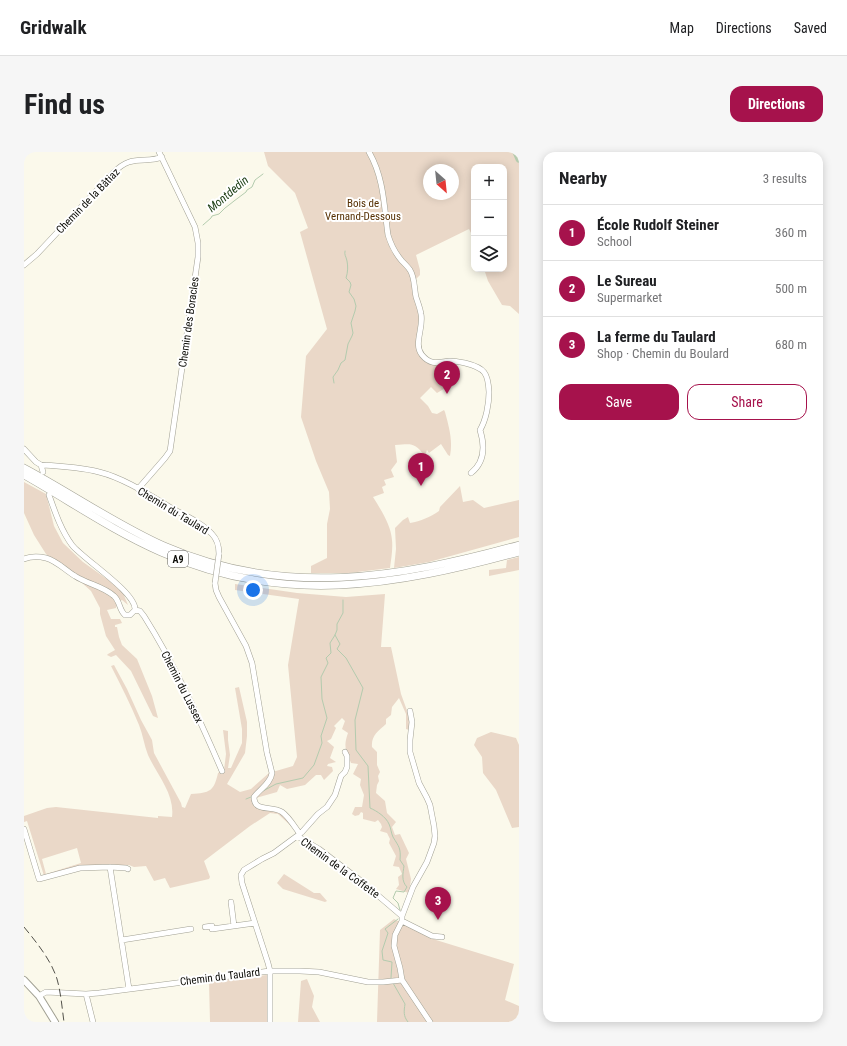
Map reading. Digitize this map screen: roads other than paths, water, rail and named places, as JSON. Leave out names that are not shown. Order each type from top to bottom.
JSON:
[{"type":"highway","name":"A9","points":[[24,468],[135,532],[182,553],[210,563],[240,570],[309,582]]},
{"type":"highway","name":"A9","points":[[24,476],[127,536],[180,560],[238,577],[271,583],[309,582],[352,577],[396,576],[459,568],[519,552]]},
{"type":"highway","name":"A9","points":[[396,576],[519,545]]},
{"type":"main road","points":[[24,980],[39,996],[55,1022]]},
{"type":"street","points":[[369,152],[381,182],[390,242],[397,255],[410,271],[414,282],[422,322],[418,343],[419,350],[423,356],[434,363],[454,361],[482,369],[488,379],[489,399],[480,430],[483,440],[482,454],[475,470],[471,473]]},
{"type":"street","name":"Chemin de la Bâtiaz","points":[[24,265],[37,254],[120,167],[129,162],[155,159],[160,154]]},
{"type":"street","name":"Chemin des Boracles","points":[[138,490],[170,451],[198,257],[198,243],[195,227],[160,154]]},
{"type":"street","points":[[24,449],[36,462],[41,465],[43,472]]},
{"type":"street","name":"Chemin du Taulard","points":[[41,465],[85,469],[116,477],[196,522],[213,535],[218,545],[219,554],[215,583],[216,590],[246,646],[252,663],[261,716]]},
{"type":"street","name":"Chemin du Lussex","points":[[49,495],[62,529],[73,546],[123,590],[134,603],[135,610],[144,616],[178,675],[222,771]]},
{"type":"street","points":[[24,558],[46,558],[58,563],[76,577],[104,589],[113,595],[117,600],[122,613],[125,615],[132,614],[135,610]]},
{"type":"street","points":[[410,710],[412,722],[410,752],[419,783],[428,798],[435,836],[427,862],[414,887],[395,935],[394,946],[402,980],[430,1022]]},
{"type":"street","name":"Chemin de la Coffette","points":[[261,716],[272,775],[269,781],[254,797],[254,801],[258,806],[282,812],[292,823],[298,835],[305,842],[319,850],[361,881],[402,918],[432,936],[442,937]]},
{"type":"street","points":[[270,1022],[270,971],[242,883],[241,875],[247,868],[274,852],[298,835],[318,814],[328,807],[347,767],[347,756],[345,752]]},
{"type":"street","points":[[24,829],[39,879],[80,868],[110,867],[128,869]]},
{"type":"street","points":[[110,867],[129,988]]},
{"type":"street","points":[[231,902],[234,926]]},
{"type":"street","points":[[205,927],[212,926],[212,929],[255,923]]},
{"type":"street","points":[[122,940],[191,930]]},
{"type":"street","name":"Chemin du Taulard","points":[[39,996],[46,992],[86,994],[99,993],[270,971],[300,970],[368,982],[402,980]]},
{"type":"street","points":[[86,994],[93,1022]]},
{"type":"waterway","points":[[516,152],[519,159]]},
{"type":"waterway","name":"Montdedin","points":[[203,225],[212,216],[219,214],[252,187],[255,180],[263,174]]},
{"type":"waterway","points":[[334,383],[333,377],[341,363],[345,360],[348,344],[353,333],[351,323],[356,306],[354,299],[349,292],[351,285],[350,282],[346,278],[348,267],[345,251]]},
{"type":"waterway","points":[[263,791],[276,784],[303,778],[314,765],[322,743],[321,736],[327,718],[322,699],[321,677],[328,663],[326,658],[331,653],[330,643],[335,635],[337,624],[343,613],[343,600]]},
{"type":"waterway","points":[[335,635],[340,644],[337,649],[346,658],[363,688],[355,720],[356,750],[368,766],[370,808],[381,814],[388,821],[392,835],[400,850],[400,860],[404,866],[403,880],[407,887],[404,892],[396,891],[393,898],[398,903],[400,910]]},
{"type":"waterway","points":[[246,799],[251,797]]},
{"type":"waterway","points":[[391,978],[392,962],[383,960],[382,951],[388,933],[385,929],[398,919]]},
{"type":"waterway","points":[[393,983],[405,1004],[404,1011],[408,1022]]},
{"type":"railway","points":[[24,927],[43,952],[57,979],[64,1022]]},
{"type":"place","name":"Le Sureau","points":[[447,394]]},
{"type":"place","name":"École Rudolf Steiner","points":[[421,486]]},
{"type":"place","name":"La ferme du Taulard","points":[[438,920]]},
{"type":"park label","name":"Bois de Vernand-Dessous","points":[[363,209]]}]
